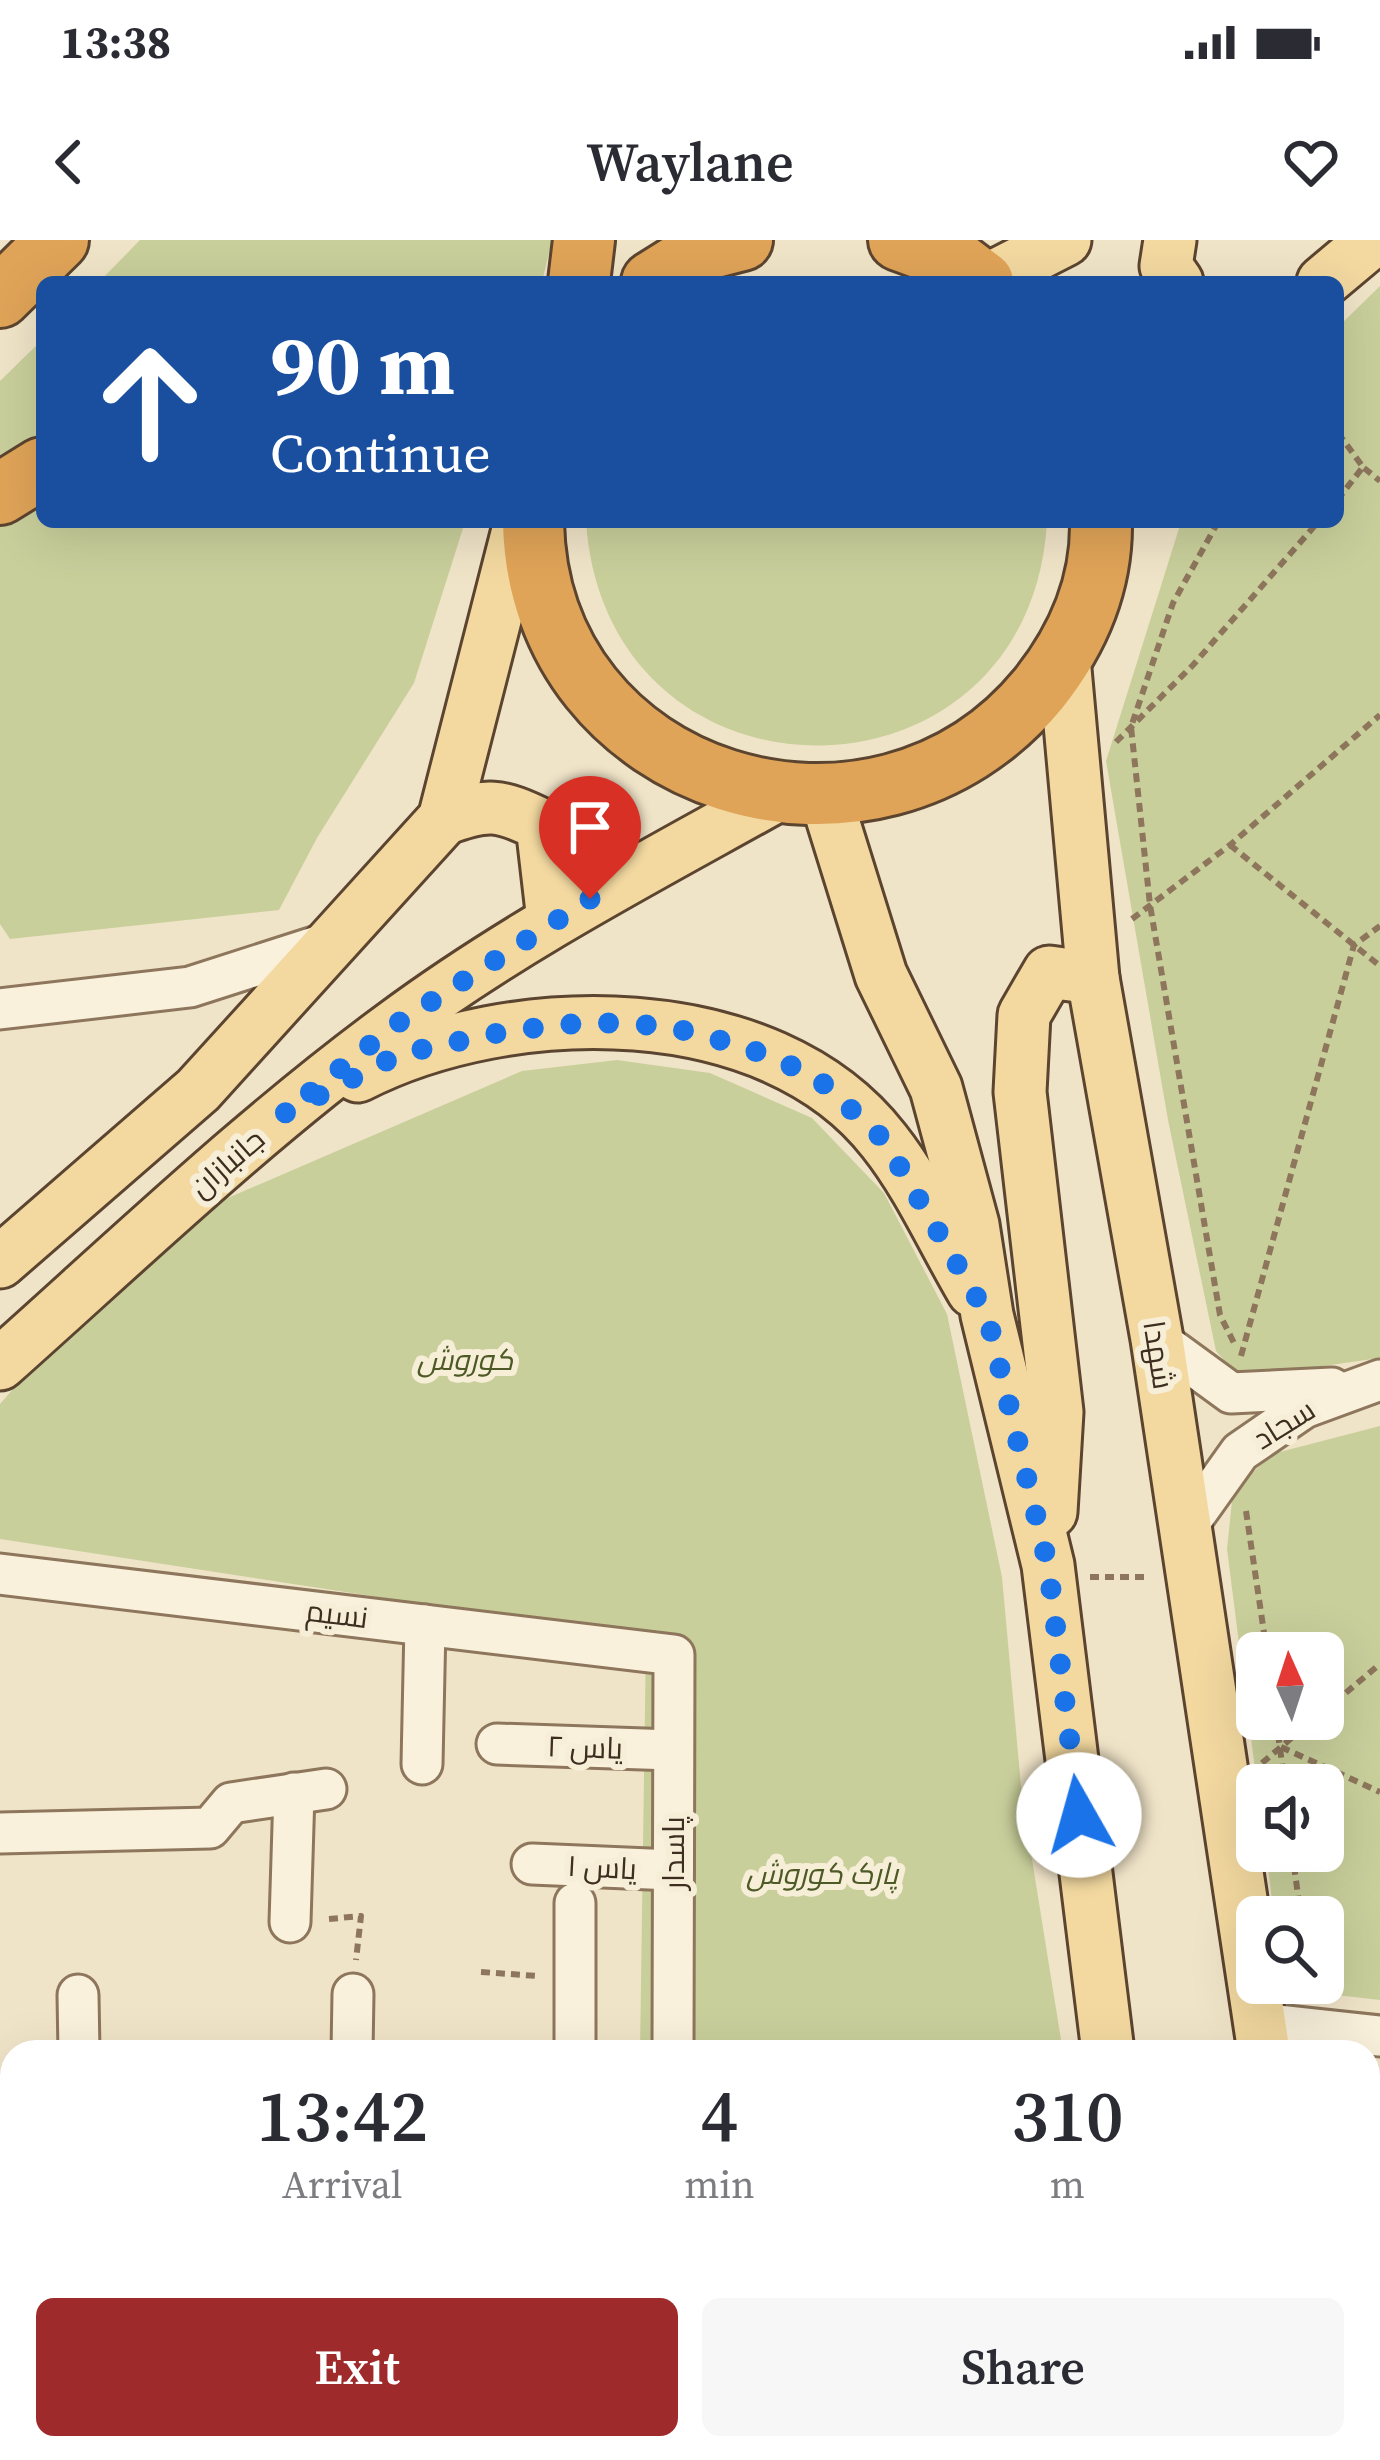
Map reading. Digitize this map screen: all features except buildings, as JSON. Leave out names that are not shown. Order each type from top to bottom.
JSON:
[{"type":"highway","points":[[0,296],[58,240]]},
{"type":"highway","points":[[580,276],[584,240]]},
{"type":"highway","points":[[662,276],[703,250],[742,240]]},
{"type":"highway","points":[[898,240],[968,266]]},
{"type":"highway","points":[[0,494],[36,472]]},
{"type":"highway","points":[[533,528],[534,561],[563,646],[617,718],[690,769],[801,795],[861,795],[941,770],[1011,723],[1064,658],[1088,607],[1109,532]]},
{"type":"main road","points":[[968,266],[1065,240]]},
{"type":"main road","points":[[1170,240],[1166,266],[1173,276]]},
{"type":"main road","points":[[1330,276],[1373,240]]},
{"type":"main road","points":[[443,819],[518,528]]},
{"type":"main road","name":"شهدا","points":[[1064,658],[1092,964],[1156,1339],[1261,2038]]},
{"type":"main road","points":[[801,795],[936,1088],[973,1225],[987,1315],[1048,1565],[1107,2040]]},
{"type":"main road","name":"جانبازان","points":[[0,1364],[283,1114],[395,1025],[553,920],[801,795]]},
{"type":"main road","points":[[0,1262],[198,1090],[443,819],[482,805],[511,810],[542,825],[553,920]]},
{"type":"main road","points":[[1048,1565],[1057,1412],[1020,1093],[1024,1015],[1049,972],[1092,964]]},
{"type":"main road","points":[[283,1114],[400,1054],[507,1031],[590,1022],[667,1026],[742,1046],[814,1075],[884,1140],[987,1315]]},
{"type":"street","points":[[0,1009],[190,987],[327,944]]},
{"type":"street","name":"سجاد","points":[[1156,1339],[1236,1375],[1365,1384]]},
{"type":"street","name":"سجاد","points":[[1185,1529],[1240,1452],[1304,1408],[1365,1384]]},
{"type":"street","name":"نسیم","points":[[0,1574],[674,1655]]},
{"type":"street","points":[[422,1764],[425,1625]]},
{"type":"street","name":"پاسدار","points":[[673,2040],[674,1655]]},
{"type":"street","name":"یاس ۲","points":[[497,1744],[674,1750]]},
{"type":"street","points":[[0,1833],[210,1828],[231,1803],[310,1791],[290,1922]]},
{"type":"street","name":"یاس ۱","points":[[532,1864],[673,1870]]},
{"type":"street","points":[[575,1903],[575,2040]]},
{"type":"street","points":[[78,1994],[79,2040]]},
{"type":"street","points":[[352,1994],[352,2040]]},
{"type":"street","points":[[1261,2038],[1380,2036]]},
{"type":"path","points":[[1344,441],[1380,481]]},
{"type":"path","points":[[1344,491],[1363,467]]},
{"type":"path","points":[[1215,528],[1173,603],[1131,727],[1150,905],[1220,1315],[1236,1375]]},
{"type":"path","points":[[1076,782],[1313,528]]},
{"type":"path","points":[[1092,964],[1150,905],[1230,845],[1380,716]]},
{"type":"path","points":[[1230,845],[1380,966]]},
{"type":"path","points":[[1236,1375],[1354,945],[1380,926]]},
{"type":"path","points":[[1240,1452],[1264,1632]]},
{"type":"path","points":[[1344,1694],[1380,1664]]},
{"type":"path","points":[[1280,1740],[1283,1764]]},
{"type":"path","points":[[1224,1795],[1290,1740]]},
{"type":"path","points":[[1281,1748],[1380,1792]]},
{"type":"path","points":[[290,1922],[361,1916],[352,1994]]},
{"type":"green space","points":[[140,240],[552,240],[543,276],[105,276]]},
{"type":"green space","points":[[1380,286],[1380,1358],[1239,1378],[1216,1351],[1168,1120],[1106,761],[1179,528],[1344,528],[1344,321]]},
{"type":"green space","points":[[36,346],[36,435],[0,455],[0,381]]},
{"type":"green space","points":[[36,494],[36,528],[463,528],[414,683],[317,838],[279,910],[10,939],[0,924],[0,515]]},
{"type":"green space","points":[[588,528],[1046,528],[1023,619],[971,689],[899,731],[818,746],[737,732],[664,690],[611,620]]},
{"type":"green space","name":"کوروش","points":[[617,1060],[710,1073],[812,1118],[884,1193],[947,1314],[1002,1577],[1022,1797],[1061,2040],[640,2040],[646,1638],[0,1539],[0,1404],[77,1315],[207,1207],[522,1071]]},
{"type":"green space","points":[[1380,1426],[1380,2000],[1344,1996],[1344,1896],[1271,1896],[1269,1872],[1344,1872],[1344,1764],[1254,1764],[1251,1740],[1344,1740],[1344,1632],[1238,1632],[1227,1549],[1233,1491],[1272,1454]]},
{"type":"route","points":[[590,899],[395,1025],[283,1114],[400,1054],[507,1031],[590,1022],[667,1026],[742,1046],[814,1075],[884,1140],[987,1315],[1048,1565],[1079,1815]]},
{"type":"park label","name":"پارک کوروش","points":[[822,1873]]}]
